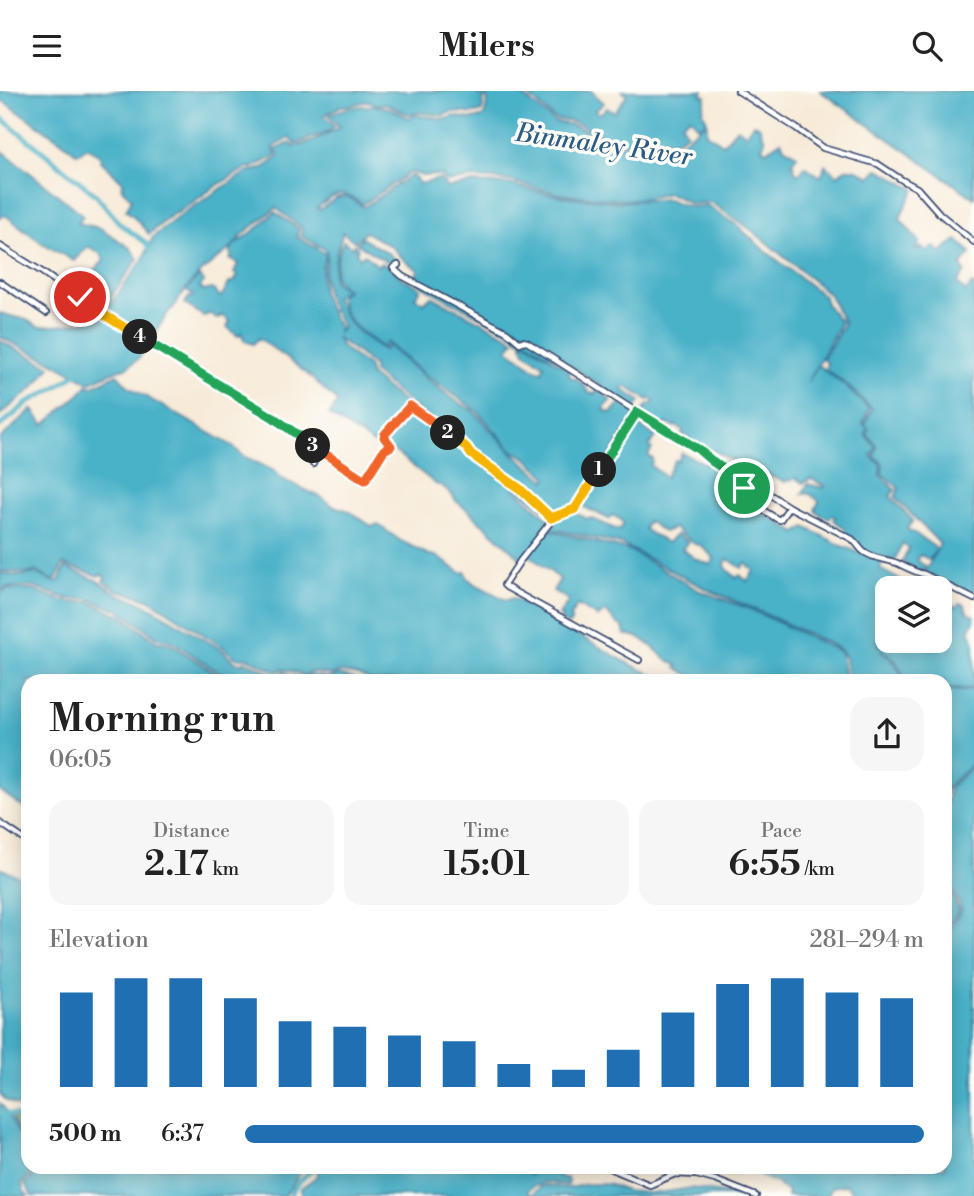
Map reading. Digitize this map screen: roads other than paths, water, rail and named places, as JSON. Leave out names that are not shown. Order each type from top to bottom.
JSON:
[{"type":"street","points":[[738,91],[823,148],[878,164],[917,188],[940,214],[974,241]]},
{"type":"street","points":[[0,246],[101,313],[274,418],[365,480],[384,450],[391,446],[384,437],[385,434],[411,405],[520,489],[552,518]]},
{"type":"street","points":[[398,265],[393,268],[402,276],[507,332],[520,343],[527,342],[698,449],[745,483],[754,484],[789,507],[852,539],[859,544],[862,551],[924,574],[974,599]]},
{"type":"street","points":[[0,282],[46,313]]},
{"type":"street","points":[[637,412],[574,509],[552,518],[505,586],[639,660]]},
{"type":"street","points":[[313,464],[319,450]]},
{"type":"street","points":[[745,483],[747,500],[777,519],[780,520],[789,507]]},
{"type":"street","points":[[0,823],[21,837]]},
{"type":"street","points":[[624,1174],[650,1185],[675,1174],[703,1175],[756,1196]]},
{"type":"water","points":[[0,91],[474,91],[484,99],[482,111],[471,114],[408,114],[387,104],[368,101],[341,106],[324,115],[335,126],[327,132],[295,144],[289,138],[273,147],[276,156],[252,168],[248,167],[213,188],[173,214],[149,234],[126,210],[132,199],[122,189],[123,182],[101,161],[100,155],[86,147],[76,153],[0,99]]},
{"type":"water","name":"Binmaley River","points":[[480,91],[519,91],[555,122],[573,125],[608,142],[657,152],[665,145],[677,145],[707,122],[707,133],[723,144],[737,128],[746,134],[753,124],[759,126],[765,140],[762,148],[766,151],[781,141],[784,147],[797,155],[792,163],[799,174],[805,166],[819,176],[822,175],[825,165],[838,176],[845,169],[849,169],[858,170],[870,177],[878,169],[915,189],[900,219],[920,242],[915,249],[920,247],[927,251],[933,246],[940,252],[957,240],[971,253],[961,265],[965,272],[957,283],[966,292],[974,285],[974,595],[952,585],[952,576],[931,576],[924,573],[940,544],[895,497],[899,488],[882,474],[883,464],[874,456],[877,446],[867,434],[869,429],[865,424],[872,409],[846,384],[825,369],[827,363],[823,359],[844,323],[828,293],[750,229],[710,202],[692,204],[669,193],[622,200],[559,194],[510,181],[473,178],[447,182],[441,175],[422,176],[411,172],[363,204],[349,196],[339,194],[317,208],[319,210],[337,198],[346,196],[364,207],[412,175],[420,184],[440,179],[447,188],[473,183],[508,184],[558,196],[619,202],[668,199],[693,207],[707,205],[738,226],[824,296],[826,304],[841,322],[808,382],[818,365],[869,409],[863,424],[868,429],[865,435],[876,447],[871,456],[881,465],[880,475],[895,490],[890,496],[913,521],[907,528],[910,532],[937,549],[929,560],[921,555],[917,558],[925,566],[922,572],[902,562],[909,548],[903,543],[894,561],[864,551],[834,520],[835,517],[832,515],[829,519],[816,512],[819,501],[810,494],[802,494],[808,484],[824,488],[825,486],[811,479],[803,483],[795,478],[785,482],[758,471],[755,473],[713,450],[708,456],[688,443],[690,438],[682,434],[683,431],[675,425],[674,427],[666,423],[664,427],[642,413],[648,404],[651,405],[654,401],[650,398],[648,400],[625,386],[623,390],[640,401],[635,409],[571,366],[431,291],[414,280],[418,270],[392,247],[365,232],[355,242],[342,232],[333,277],[345,290],[336,298],[349,322],[360,332],[382,349],[385,350],[388,345],[422,375],[473,411],[512,452],[546,481],[547,477],[525,457],[513,451],[477,411],[424,374],[387,342],[382,347],[349,319],[341,304],[340,295],[347,290],[335,276],[344,241],[358,249],[356,253],[361,258],[364,254],[378,266],[381,263],[391,268],[404,280],[421,289],[415,297],[424,303],[431,296],[509,336],[514,341],[508,349],[533,368],[542,371],[544,365],[525,352],[522,342],[569,370],[570,377],[584,385],[589,393],[594,394],[598,390],[609,398],[605,411],[611,413],[620,403],[636,414],[579,505],[574,503],[572,507],[577,514],[620,530],[624,523],[620,519],[612,515],[609,519],[582,506],[635,423],[656,437],[649,446],[652,449],[648,456],[653,459],[651,466],[666,477],[682,453],[706,464],[709,462],[744,484],[733,505],[746,510],[749,505],[797,533],[805,527],[846,548],[882,561],[880,569],[893,576],[875,576],[875,653],[884,653],[895,663],[901,674],[847,674],[841,650],[826,642],[706,589],[621,544],[548,528],[556,521],[554,517],[471,449],[407,401],[373,372],[373,366],[369,362],[336,337],[342,347],[369,367],[370,375],[410,408],[467,448],[469,454],[512,486],[549,519],[544,529],[629,550],[700,591],[750,609],[839,651],[844,674],[687,674],[647,643],[637,637],[625,635],[623,627],[606,611],[598,617],[577,605],[568,625],[559,615],[569,600],[553,591],[560,579],[526,553],[520,558],[441,485],[437,485],[394,451],[377,446],[329,415],[337,404],[336,400],[306,373],[259,338],[253,344],[245,341],[241,333],[238,336],[227,327],[230,322],[223,315],[217,319],[209,313],[203,316],[185,304],[193,295],[186,290],[199,276],[204,282],[200,286],[203,291],[212,289],[221,297],[238,275],[234,273],[238,263],[230,259],[233,246],[198,275],[186,289],[139,358],[126,368],[89,383],[0,337],[0,313],[23,318],[39,327],[101,318],[105,312],[99,307],[104,297],[89,284],[92,274],[104,260],[101,254],[87,247],[74,261],[42,243],[5,215],[0,218],[0,149],[83,215],[78,223],[100,228],[130,248],[138,259],[111,297],[107,309],[142,261],[153,237],[179,216],[248,171],[261,169],[272,162],[279,157],[276,149],[290,143],[294,147],[313,141],[340,127],[329,115],[358,107],[388,108],[409,118],[413,115],[472,119],[482,117],[485,113],[488,100]],"holes":[[[276,208],[302,228],[301,236],[326,250],[327,257],[324,275],[326,293],[343,328],[337,333],[340,329],[325,302],[322,275],[326,254],[297,237],[299,229],[275,212],[233,246],[243,234]],[[648,521],[664,532],[674,528],[696,545],[699,544],[714,558],[711,565],[682,549],[688,542],[677,534],[667,543],[644,529]],[[728,559],[742,568],[746,563],[754,571],[747,581],[740,575],[736,578],[726,568],[725,563]]]},
{"type":"water","points":[[523,91],[591,91],[604,103],[595,111],[599,114],[607,108],[615,112],[627,95],[622,91],[703,91],[701,95],[706,96],[703,112],[707,121],[699,127],[690,117],[682,124],[687,133],[675,141],[664,140],[656,147],[610,140],[575,122],[555,119]]},
{"type":"water","points":[[820,91],[974,91],[974,198]]},
{"type":"water","points":[[362,238],[398,262],[393,265],[357,244]]},
{"type":"water","points":[[0,341],[50,366],[33,388],[0,415]]},
{"type":"water","points":[[117,374],[129,387],[231,445],[242,455],[274,471],[284,480],[321,497],[333,506],[347,510],[373,527],[377,524],[401,541],[436,556],[461,573],[466,572],[473,583],[506,600],[514,598],[650,674],[301,674],[283,669],[277,672],[247,658],[236,658],[148,599],[117,590],[103,581],[105,578],[102,574],[98,576],[63,564],[54,580],[36,571],[1,571],[0,439],[32,409],[44,425],[87,385],[92,387]]},
{"type":"water","points":[[65,567],[96,580],[118,594],[143,603],[221,649],[235,662],[245,661],[273,674],[224,674],[217,671],[170,640],[160,639],[118,610],[89,599],[68,599],[33,587],[6,587],[0,591],[0,573],[35,573],[55,582],[59,581]]},
{"type":"water","points":[[7,589],[33,590],[66,602],[89,602],[120,615],[158,642],[169,643],[217,674],[21,674],[21,806],[0,791],[0,594]]},
{"type":"water","points":[[960,603],[965,605],[967,612],[974,616],[969,630],[974,642],[974,686],[970,689],[952,689],[952,674],[903,674],[895,660],[886,653],[952,653],[952,604],[956,607]]},
{"type":"water","points":[[974,689],[974,762],[952,782],[952,691]]},
{"type":"water","points":[[974,765],[974,1196],[858,1196],[846,1185],[832,1187],[827,1196],[787,1196],[788,1191],[760,1176],[761,1174],[952,1174],[952,925],[962,909],[952,890],[952,785]]},
{"type":"water","points":[[0,868],[21,878],[21,1108],[5,1100],[0,1094]]},
{"type":"water","points":[[952,895],[959,910],[952,920]]},
{"type":"water","points":[[0,1103],[21,1141],[21,1174],[31,1174],[22,1183],[28,1196],[0,1196]]},
{"type":"water","points":[[35,1174],[299,1174],[285,1196],[32,1196],[25,1184]]},
{"type":"water","points":[[317,1174],[558,1174],[569,1182],[568,1185],[544,1182],[528,1190],[531,1196],[301,1196],[301,1188]]},
{"type":"water","points":[[587,1184],[608,1184],[627,1191],[656,1193],[692,1188],[743,1196],[532,1194],[544,1185],[570,1188]]},
{"type":"waterway","points":[[0,117],[96,195],[121,225],[145,242],[151,250]]},
{"type":"waterway","points":[[0,426],[30,401],[81,371]]},
{"type":"waterway","points":[[0,1113],[21,1117]]},
{"type":"waterway","points":[[291,1196],[307,1174]]}]
